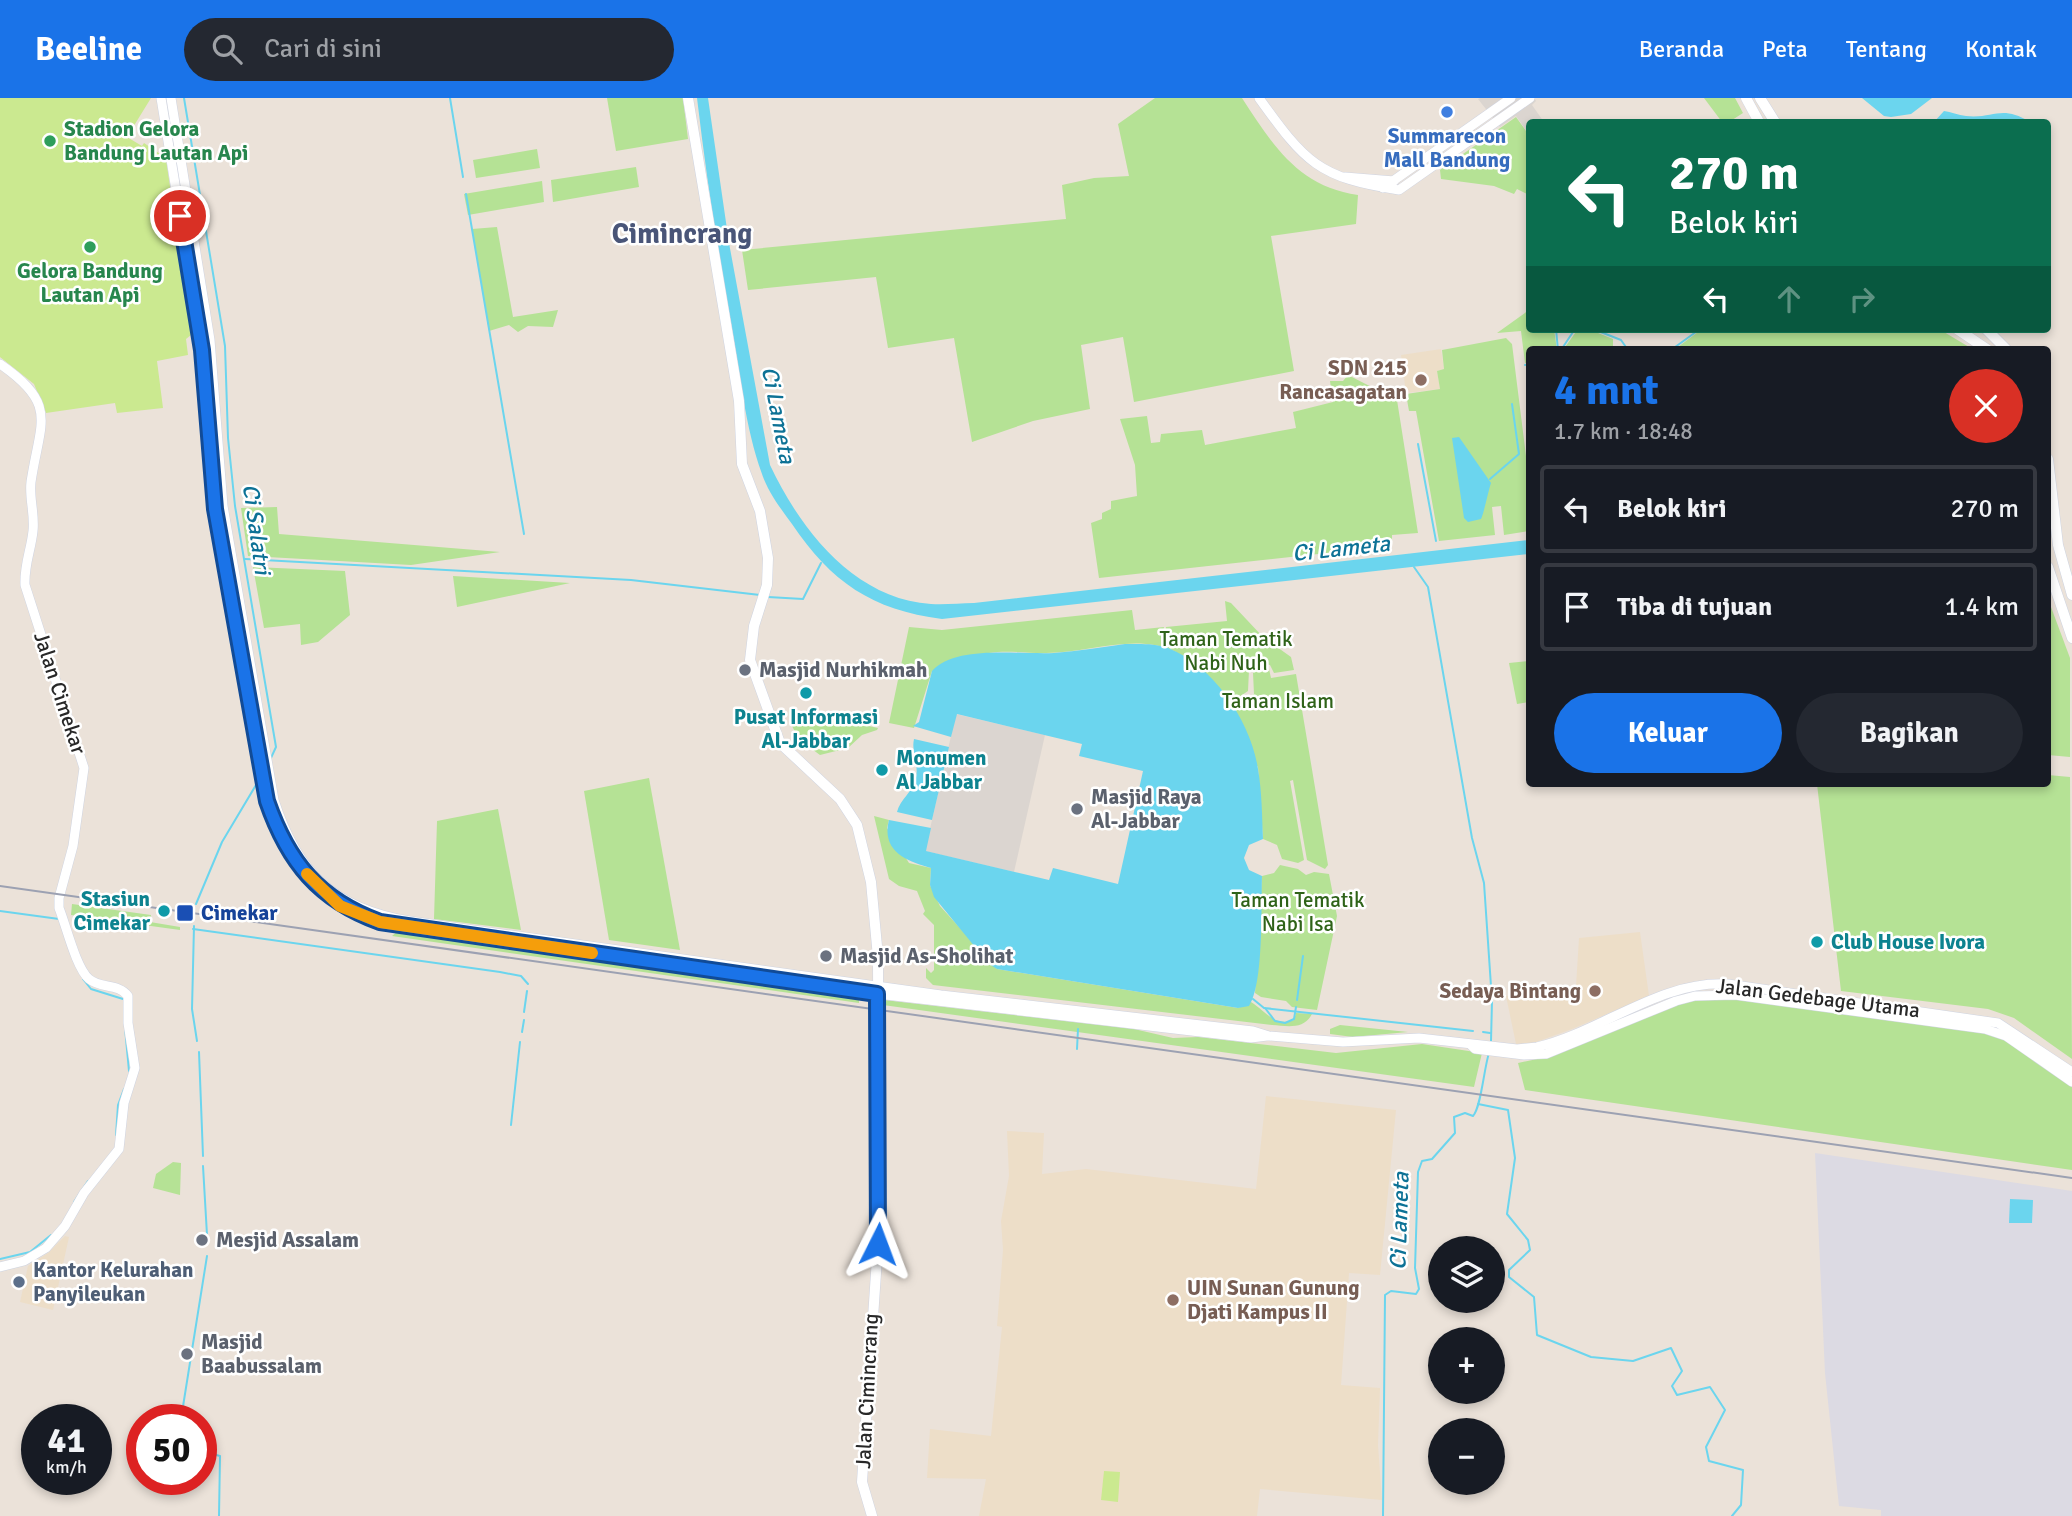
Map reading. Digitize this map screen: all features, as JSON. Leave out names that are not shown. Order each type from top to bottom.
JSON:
[{"type":"main road","name":"Jalan Cimincrang","points":[[688,98],[739,401],[741,464],[760,511],[768,558],[765,594],[754,626],[750,654],[752,666],[780,743],[834,792],[857,825],[866,854],[874,906],[879,1228],[862,1482],[872,1516]]},
{"type":"main road","points":[[1746,98],[1757,119]]},
{"type":"main road","points":[[1760,98],[1773,119]]},
{"type":"main road","points":[[1963,333],[1982,346]]},
{"type":"main road","points":[[1990,333],[2003,346]]},
{"type":"main road","points":[[2051,485],[2061,562],[2072,598],[2058,605]]},
{"type":"main road","points":[[2051,578],[2058,605],[2072,638]]},
{"type":"street","points":[[161,98],[202,350],[215,509],[265,764],[289,842],[310,869],[343,901],[380,916],[505,937]]},
{"type":"street","points":[[171,98],[210,340],[223,506],[265,764],[263,781],[277,829],[292,857],[340,906],[380,922],[505,937]]},
{"type":"street","points":[[1259,98],[1301,154],[1353,183],[1399,190],[1530,98]]},
{"type":"street","points":[[1383,188],[1511,98]]},
{"type":"street","points":[[1343,177],[1409,183]]},
{"type":"street","name":"Jalan Cimekar","points":[[0,363],[31,389],[42,411],[43,423],[30,486],[33,532],[25,567],[25,584],[84,768],[70,863],[58,902],[86,976],[97,983],[120,988],[128,996],[133,1078],[124,1103],[120,1143],[114,1157],[87,1188],[65,1226],[46,1248],[24,1261],[0,1266]]},
{"type":"street","name":"Jalan Gedebage Utama","points":[[505,937],[877,990],[1253,1031],[1269,1036],[1343,1042],[1419,1038],[1517,1052],[1537,1051],[1695,996],[1776,995],[2009,1028],[2072,1072]]},
{"type":"street","name":"Jalan Gedebage Utama","points":[[1985,1025],[2006,1036],[2072,1082]]},
{"type":"shaded area","points":[[1534,98],[1536,101],[1532,105],[1542,119],[1526,119],[1526,131],[1516,116],[1500,127],[1478,99]]},
{"type":"shaded area","name":"SDN 215 Rancasagatan","points":[[1441,349],[1444,369],[1437,371],[1440,389],[1406,393],[1401,355]]},
{"type":"shaded area","points":[[956,714],[1045,735],[1014,872],[925,851]]},
{"type":"shaded area","name":"Sedaya Bintang","points":[[1640,932],[1649,996],[1572,1029],[1533,1043],[1516,1044],[1506,996],[1576,986],[1579,938]]},
{"type":"shaded area","name":"UIN Sunan Gunung Djati Kampus II","points":[[1266,1096],[1396,1110],[1380,1275],[1349,1273],[1341,1385],[1380,1388],[1378,1445],[1382,1500],[1260,1489],[1257,1516],[979,1516],[986,1479],[927,1478],[930,1429],[991,1436],[1002,1327],[997,1326],[1003,1250],[1001,1221],[1009,1176],[1007,1131],[1044,1133],[1042,1174],[1086,1169],[1256,1189]]},
{"type":"shaded area","points":[[1815,1153],[2072,1191],[2072,1516],[1881,1516],[1881,1510],[1839,1506],[1825,1373]]},
{"type":"shaded area","points":[[65,1236],[69,1237],[53,1310],[20,1302],[28,1266],[48,1253]]},
{"type":"green space","name":"Gelora Bandung Lautan Api","points":[[0,98],[151,98],[127,137],[142,146],[144,143],[166,158],[191,335],[186,339],[188,355],[157,361],[163,408],[117,413],[115,403],[46,413],[34,384],[0,357]]},
{"type":"green space","points":[[607,98],[683,98],[688,139],[616,151]]},
{"type":"green space","points":[[1155,98],[1242,98],[1276,147],[1303,173],[1319,183],[1358,195],[1356,224],[1271,236],[1294,371],[1134,402],[1123,337],[1081,345],[1090,409],[1033,421],[972,442],[954,338],[888,348],[876,277],[748,290],[742,250],[1066,219],[1062,185],[1094,178],[1129,176],[1118,124]]},
{"type":"green space","points":[[1704,98],[1735,98],[1743,113],[1734,119],[1720,119]]},
{"type":"green space","points":[[1516,117],[1526,131],[1526,194],[1517,189],[1514,194],[1494,186],[1441,179],[1440,170]]},
{"type":"green space","points":[[537,149],[540,168],[476,178],[473,160]]},
{"type":"green space","points":[[636,167],[639,187],[553,202],[551,180]]},
{"type":"green space","points":[[542,181],[544,202],[468,215],[464,194]]},
{"type":"green space","points":[[497,227],[513,317],[558,310],[553,327],[528,326],[518,332],[509,325],[489,331],[472,229]]},
{"type":"green space","points":[[1526,312],[1526,333],[1555,333],[1556,346],[1526,346],[1525,363],[1521,331],[1497,333]]},
{"type":"green space","points":[[1575,333],[1598,333],[1613,339],[1613,346],[1566,346]]},
{"type":"green space","points":[[1697,333],[1946,333],[1967,346],[1679,346]]},
{"type":"green space","points":[[1506,338],[1512,344],[1526,456],[1526,531],[1504,535],[1501,506],[1492,507],[1495,535],[1439,541],[1416,411],[1409,411],[1406,394],[1440,389],[1437,371],[1444,369],[1442,350]]},
{"type":"green space","points":[[1348,375],[1397,400],[1418,533],[1392,535],[1392,546],[1099,578],[1091,523],[1102,519],[1102,513],[1111,509],[1111,501],[1137,496],[1135,465],[1120,419],[1147,416],[1151,443],[1160,442],[1161,434],[1202,430],[1205,445],[1296,428],[1293,412],[1333,402],[1330,381],[1343,381]]},
{"type":"green space","points":[[277,507],[279,534],[500,552],[411,565],[248,556],[241,508]]},
{"type":"green space","points":[[253,567],[345,571],[350,615],[318,642],[301,645],[300,624],[264,628]]},
{"type":"green space","points":[[453,576],[570,583],[457,607]]},
{"type":"green space","points":[[1225,601],[1231,603],[1263,637],[1291,657],[1294,670],[1274,673],[1270,665],[1257,662],[1249,670],[1248,691],[1239,697],[1248,699],[1254,694],[1253,673],[1260,665],[1269,669],[1271,678],[1296,674],[1328,865],[1325,869],[1307,860],[1293,780],[1290,781],[1304,860],[1298,863],[1282,859],[1277,845],[1263,839],[1258,767],[1176,652],[1160,646],[1128,644],[1060,652],[1002,652],[975,656],[932,671],[914,728],[889,723],[909,627],[942,630],[1132,610],[1135,630],[1164,627],[1161,642],[1164,642],[1166,627],[1227,621]]},
{"type":"green space","points":[[2051,607],[2070,658],[2070,757],[2051,755]]},
{"type":"green space","points":[[1526,661],[1526,702],[1517,704],[1509,663]]},
{"type":"green space","points":[[789,709],[878,728],[862,735],[848,748],[820,755],[794,730]]},
{"type":"green space","points":[[2051,775],[2070,777],[2072,1059],[2014,1018],[1988,1009],[1841,991],[1817,787],[2051,787]]},
{"type":"green space","points":[[649,778],[680,950],[609,940],[584,791]]},
{"type":"green space","points":[[498,809],[521,930],[434,919],[437,821]]},
{"type":"green space","points":[[874,816],[889,820],[887,828],[909,863],[931,868],[930,885],[940,906],[997,969],[1238,1008],[1251,1002],[1281,1022],[1294,1020],[1296,1013],[1312,1014],[1300,1025],[1283,1026],[933,985],[926,978],[926,968],[931,973],[934,970],[934,925],[923,914],[925,911],[917,891],[899,886],[889,879]]},
{"type":"green space","name":"Taman Tematik Nabi Isa","points":[[1280,865],[1298,869],[1306,875],[1314,872],[1329,874],[1337,916],[1317,1010],[1292,1007],[1286,1001],[1261,997],[1255,993],[1262,876],[1274,873]]},
{"type":"green space","points":[[72,904],[151,915],[150,922],[180,927],[180,930],[71,915]]},
{"type":"green space","points":[[398,931],[859,996],[859,1003],[392,936]]},
{"type":"green space","points":[[1735,998],[1984,1032],[2004,1039],[2072,1086],[2072,1170],[1525,1090],[1518,1063],[1547,1057],[1678,1004],[1696,999]]},
{"type":"green space","points":[[884,1000],[1134,1029],[1173,1038],[1198,1037],[1336,1053],[1422,1044],[1482,1053],[1474,1087],[883,1005]]},
{"type":"green space","points":[[1340,1025],[1408,1032],[1353,1037],[1330,1034],[1330,1029]]},
{"type":"green space","points":[[173,1162],[181,1163],[180,1195],[153,1188],[156,1174]]},
{"type":"green space","points":[[1104,1471],[1120,1472],[1118,1502],[1101,1500]]},
{"type":"water","points":[[697,98],[708,98],[729,243],[770,465],[782,489],[814,536],[854,575],[878,589],[903,599],[931,604],[974,603],[1526,540],[1526,554],[942,619],[895,609],[855,590],[822,562],[779,506],[762,474],[751,438],[712,211]]},
{"type":"water","points":[[1862,98],[1932,98],[1911,114],[1891,117],[1884,116]]},
{"type":"water","points":[[1944,111],[1966,116],[2004,113],[2024,119],[1937,119]]},
{"type":"water","points":[[1459,437],[1491,483],[1481,519],[1468,522],[1464,518],[1452,438]]},
{"type":"water","points":[[1125,644],[1168,648],[1185,656],[1200,668],[1228,698],[1239,715],[1254,751],[1260,786],[1263,839],[1249,845],[1244,858],[1249,870],[1262,876],[1259,963],[1254,995],[1249,1006],[1238,1008],[997,969],[989,964],[934,897],[930,885],[931,868],[905,858],[892,847],[889,840],[889,820],[931,828],[926,851],[1049,880],[1053,868],[1118,884],[1143,771],[1079,756],[1082,744],[957,714],[951,737],[913,726],[919,722],[932,671],[957,657],[990,653],[1054,653]]},
{"type":"water","points":[[914,739],[949,747],[932,820],[897,812],[916,778]]},
{"type":"water","points":[[2010,1199],[2033,1200],[2032,1223],[2009,1223]]},
{"type":"waterway","name":"Ci Salatri","points":[[184,98],[225,346],[228,438],[235,506],[276,747],[270,760]]},
{"type":"waterway","points":[[450,98],[463,177]]},
{"type":"waterway","points":[[466,194],[524,534]]},
{"type":"waterway","points":[[1556,333],[1558,346]]},
{"type":"waterway","points":[[1564,346],[1572,333]]},
{"type":"waterway","points":[[1603,333],[1621,340],[1625,346]]},
{"type":"waterway","points":[[1677,346],[1694,333]]},
{"type":"waterway","points":[[1490,479],[1519,454],[1512,404]]},
{"type":"waterway","points":[[1418,444],[1436,541]]},
{"type":"waterway","points":[[245,559],[631,580],[760,595]]},
{"type":"waterway","points":[[768,597],[803,599],[821,563]]},
{"type":"waterway","name":"Ci Lameta","points":[[1414,567],[1428,587],[1472,838],[1484,883],[1492,1001],[1491,1041]]},
{"type":"waterway","name":"Ci Salatri","points":[[196,904],[222,842],[259,780]]},
{"type":"waterway","points":[[0,911],[59,919]]},
{"type":"waterway","points":[[194,926],[192,1009],[197,1041]]},
{"type":"waterway","points":[[193,929],[500,972],[521,976],[528,984]]},
{"type":"waterway","points":[[1297,1000],[1303,956]]},
{"type":"waterway","points":[[83,979],[91,989],[123,999]]},
{"type":"waterway","points":[[524,1012],[527,991]]},
{"type":"waterway","points":[[1253,999],[1264,1008],[1473,1031]]},
{"type":"waterway","points":[[1265,1008],[1275,1021],[1285,1023],[1294,1019],[1296,1007]]},
{"type":"waterway","points":[[522,1032],[524,1020]]},
{"type":"waterway","points":[[125,1028],[129,1071]]},
{"type":"waterway","points":[[1077,1049],[1078,1029]]},
{"type":"waterway","points":[[1483,1032],[1490,1033]]},
{"type":"waterway","points":[[511,1125],[520,1042]]},
{"type":"waterway","points":[[199,1052],[203,1156]]},
{"type":"waterway","name":"Ci Lameta","points":[[1383,1516],[1385,1295],[1391,1291],[1416,1294],[1419,1289],[1415,1268],[1418,1172],[1422,1161],[1432,1159],[1455,1133],[1454,1117],[1465,1113],[1473,1116],[1476,1112],[1489,1053]]},
{"type":"waterway","points":[[116,1135],[118,1105],[124,1089]]},
{"type":"waterway","points":[[1478,1104],[1508,1110],[1515,1158],[1507,1214],[1528,1240],[1530,1250],[1509,1270],[1509,1277],[1534,1297],[1537,1335],[1591,1357],[1633,1361],[1671,1348],[1682,1371],[1672,1386],[1677,1395],[1710,1387],[1725,1410],[1706,1447],[1709,1461],[1743,1470],[1741,1505],[1732,1516]]},
{"type":"waterway","points":[[203,1166],[207,1235]]},
{"type":"waterway","points":[[74,1202],[88,1181]]},
{"type":"waterway","points":[[0,1259],[30,1252],[51,1235]]},
{"type":"waterway","points":[[183,1404],[207,1256]]},
{"type":"waterway","points":[[217,1455],[220,1456],[219,1516]]},
{"type":"railway","points":[[0,886],[2072,1178]]},
{"type":"slow traffic","points":[[307,874],[340,906],[380,922],[592,953]]},
{"type":"place","name":"Summarecon Mall Bandung","points":[[1447,112]]},
{"type":"place","name":"Stadion Gelora Bandung Lautan Api","points":[[50,141]]},
{"type":"place","name":"Gelora Bandung Lautan Api","points":[[90,247]]},
{"type":"place","name":"SDN 215 Rancasagatan","points":[[1421,380]]},
{"type":"place","name":"Masjid Nurhikmah","points":[[745,670]]},
{"type":"place","name":"Pusat Informasi Al-Jabbar","points":[[806,693]]},
{"type":"place","name":"Monumen Al Jabbar","points":[[882,770]]},
{"type":"place","name":"Masjid Raya Al-Jabbar","points":[[1077,809]]},
{"type":"place","name":"Stasiun Cimekar","points":[[164,911]]},
{"type":"place","name":"Cimekar","points":[[185,913]]},
{"type":"place","name":"Club House Ivora","points":[[1817,942]]},
{"type":"place","name":"Masjid As-Sholihat","points":[[826,956]]},
{"type":"place","name":"Sedaya Bintang","points":[[1595,991]]},
{"type":"place","name":"Mesjid Assalam","points":[[202,1240]]},
{"type":"place","name":"Kantor Kelurahan Panyileukan","points":[[19,1282]]},
{"type":"place","name":"UIN Sunan Gunung Djati Kampus II","points":[[1173,1300]]},
{"type":"place","name":"Masjid Baabussalam","points":[[187,1354]]},
{"type":"district","name":"Cimincrang","points":[[682,233]]},
{"type":"route","points":[[180,216],[202,350],[211,469],[222,551],[267,801],[277,829],[292,857],[340,906],[380,922],[877,994],[878,1244]]},
{"type":"park label","name":"Taman Tematik Nabi Nuh","points":[[1226,651]]},
{"type":"park label","name":"Taman Islam","points":[[1278,701]]}]
